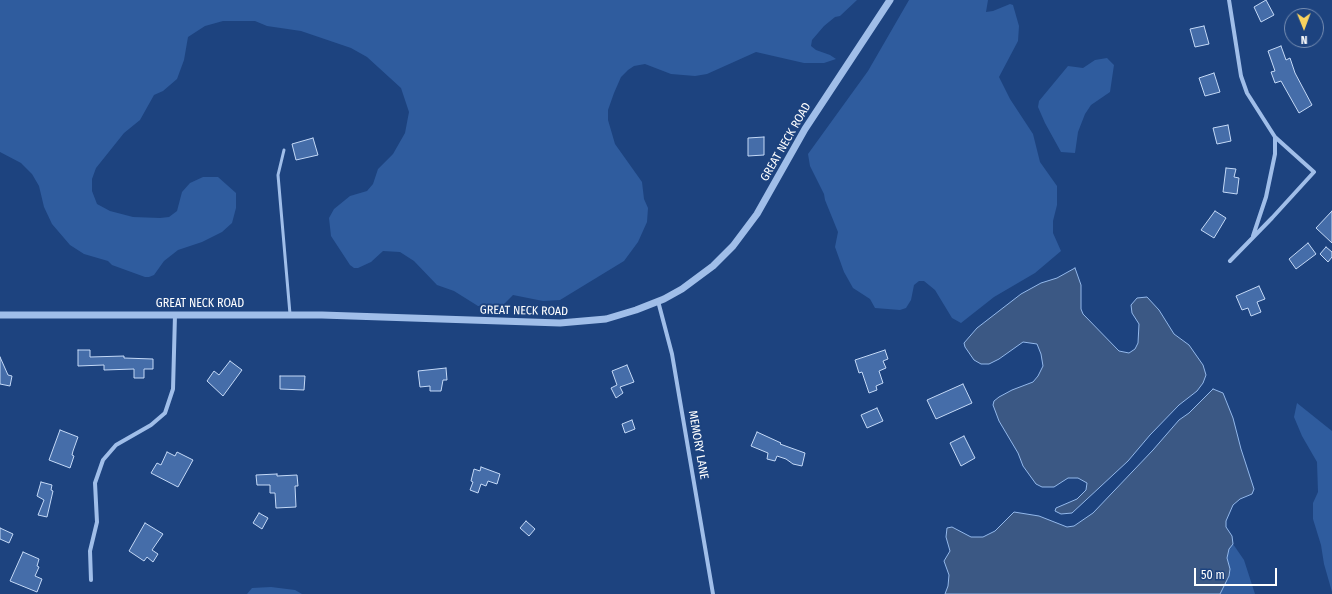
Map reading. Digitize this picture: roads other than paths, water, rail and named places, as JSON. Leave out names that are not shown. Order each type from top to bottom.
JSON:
[{"type":"street","name":"GREAT NECK ROAD","points":[[0,315],[290,314],[560,323],[606,319],[626,314],[682,289],[713,266],[745,231],[762,205],[805,129],[890,0]]},
{"type":"street","points":[[1229,0],[1245,88],[1252,103],[1272,130],[1275,137],[1275,154],[1266,196],[1252,238]]},
{"type":"street","points":[[1230,261],[1277,213],[1314,172],[1275,137]]},
{"type":"street","name":"MEMORY LANE","points":[[658,301],[672,354],[713,594]]},
{"type":"street","points":[[91,580],[90,551],[97,522],[95,483],[103,460],[116,445],[151,425],[165,413],[173,389],[175,315]]},
{"type":"lane","points":[[284,150],[278,175],[290,314]]}]
